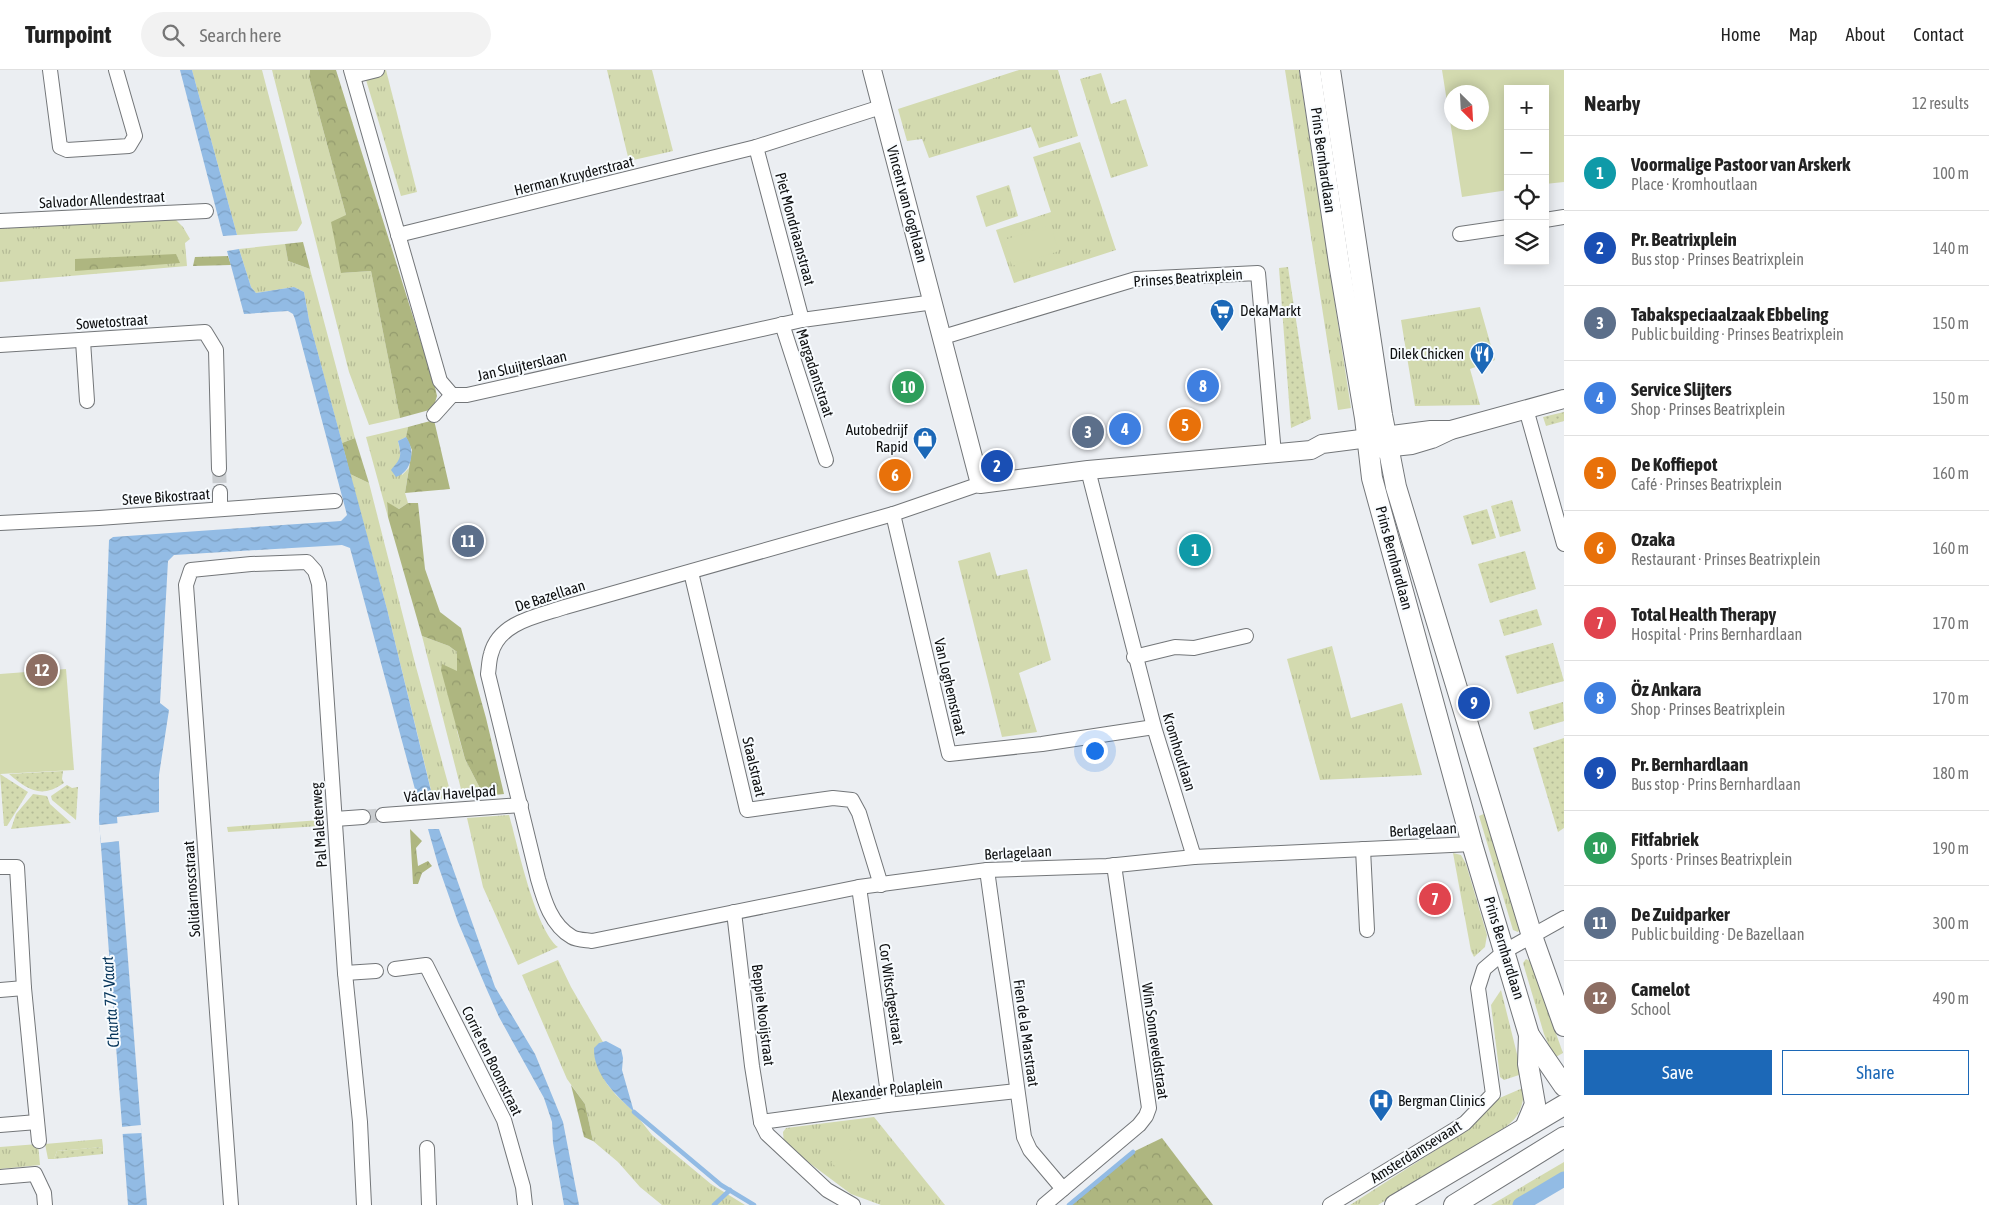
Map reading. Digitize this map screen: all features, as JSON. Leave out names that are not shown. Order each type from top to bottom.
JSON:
[{"type":"main road","name":"Prins Bernhardlaan","points":[[1310,70],[1338,263],[1378,443],[1396,487],[1532,936],[1564,1026]]},
{"type":"main road","name":"Prins Bernhardlaan","points":[[1330,70],[1359,269],[1378,443],[1372,478],[1472,844],[1529,1035],[1528,1064],[1535,1104],[1525,1128]]},
{"type":"main road","name":"Prins Bernhardlaan","points":[[1529,1035],[1564,1086]]},
{"type":"main road","points":[[1395,1205],[1564,1105]]},
{"type":"main road","points":[[1454,1205],[1564,1136]]},
{"type":"street","points":[[50,70],[60,147],[67,150],[129,146],[135,136],[116,70]]},
{"type":"street","points":[[377,70],[352,73],[440,381],[452,395],[434,415]]},
{"type":"street","name":"Vincent van Goghlaan","points":[[872,70],[880,107],[934,302]]},
{"type":"street","points":[[756,147],[880,107]]},
{"type":"street","name":"Herman Kruyderstraat","points":[[398,235],[756,147]]},
{"type":"street","name":"Piet Mondriaanstraat","points":[[756,147],[802,320]]},
{"type":"street","name":"Salvador Allendestraat","points":[[0,221],[206,211]]},
{"type":"street","points":[[1549,219],[1564,217]]},
{"type":"street","points":[[1460,234],[1504,227]]},
{"type":"street","name":"Prinses Beatrixplein","points":[[943,337],[1136,279],[1258,272],[1274,454]]},
{"type":"street","points":[[934,302],[980,484]]},
{"type":"street","name":"Jan Sluijterslaan","points":[[452,395],[467,395],[802,320],[934,302]]},
{"type":"street","name":"Margadantstraat","points":[[782,324],[826,460]]},
{"type":"street","name":"Sowetostraat","points":[[0,346],[205,332],[216,350],[219,469]]},
{"type":"street","points":[[83,341],[87,401]]},
{"type":"street","points":[[1310,450],[1322,455],[1341,453],[1432,430],[1451,430],[1564,398]]},
{"type":"street","points":[[1526,409],[1559,506],[1564,544]]},
{"type":"street","points":[[893,514],[980,484],[1088,470],[1310,450],[1322,444],[1378,443]]},
{"type":"street","name":"Kromhoutlaan","points":[[1088,470],[1125,610],[1134,656],[1194,857]]},
{"type":"street","points":[[220,492],[220,509]]},
{"type":"street","name":"Steve Bikostraat","points":[[0,523],[335,501]]},
{"type":"street","name":"De Bazellaan","points":[[572,937],[553,920],[544,899],[488,674],[491,652],[502,634],[514,624],[565,607],[893,514]]},
{"type":"street","name":"Van Loghemstraat","points":[[893,514],[949,754],[1042,744],[1154,727]]},
{"type":"street","name":"Pal Maleterweg","points":[[191,570],[251,564],[307,562],[315,571],[319,584],[346,973],[360,1122],[364,1205]]},
{"type":"street","name":"Solidarnoscstraat","points":[[191,570],[186,586],[231,1205]]},
{"type":"street","name":"Staalstraat","points":[[691,572],[747,810],[833,798],[852,800],[859,813],[881,885]]},
{"type":"street","points":[[1134,656],[1175,646],[1194,648],[1246,636]]},
{"type":"street","name":"Václav Havelpad","points":[[382,815],[521,805]]},
{"type":"street","points":[[335,819],[363,817]]},
{"type":"street","name":"Berlagelaan","points":[[572,937],[592,941],[859,887],[987,870],[1114,865],[1194,857],[1472,844]]},
{"type":"street","points":[[1363,849],[1367,930]]},
{"type":"street","name":"Wim Sonneveldstraat","points":[[1044,1205],[1140,1125],[1149,1108],[1114,865]]},
{"type":"street","points":[[0,867],[17,867],[24,988],[39,1141]]},
{"type":"street","name":"Fien de la Marstraat","points":[[987,870],[1026,1144],[1062,1189]]},
{"type":"street","name":"Cor Witschgestraat","points":[[859,887],[888,1094],[887,1105]]},
{"type":"street","name":"Beppie Nooijstraat","points":[[734,912],[752,1066],[761,1122]]},
{"type":"street","points":[[1505,951],[1564,918]]},
{"type":"street","name":"Amsterdamsevaart","points":[[1330,1205],[1465,1123],[1493,1094],[1478,988],[1484,970],[1505,951]]},
{"type":"street","name":"Corrie ten Boomstraat","points":[[395,969],[426,965],[504,1120],[523,1187],[524,1205]]},
{"type":"street","points":[[346,973],[376,971]]},
{"type":"street","points":[[0,990],[24,988]]},
{"type":"street","name":"Alexander Polaplein","points":[[761,1122],[887,1105],[1017,1091]]},
{"type":"street","points":[[0,1125],[37,1122]]},
{"type":"street","points":[[761,1122],[767,1134],[827,1190],[853,1205]]},
{"type":"street","points":[[427,1148],[429,1205]]},
{"type":"street","points":[[0,1177],[35,1174],[44,1193],[45,1205]]},
{"type":"green space","points":[[192,70],[262,70],[302,223],[297,231],[237,235]]},
{"type":"green space","points":[[272,70],[310,70],[309,77],[346,215],[341,273],[371,271],[400,418],[369,425],[349,372]]},
{"type":"green space","points":[[310,70],[336,70],[435,387],[437,396],[433,409],[400,418],[371,271],[341,273],[331,222],[346,215],[309,77]]},
{"type":"green space","points":[[363,70],[386,70],[417,192],[401,196]]},
{"type":"green space","points":[[607,70],[652,70],[673,151],[629,161]]},
{"type":"green space","points":[[1019,70],[1058,70],[1078,136],[1039,148],[1031,127],[929,158],[922,139],[907,141],[898,109]]},
{"type":"green space","points":[[1285,70],[1299,70],[1351,408],[1338,410]]},
{"type":"green space","points":[[1442,70],[1564,70],[1564,182],[1549,184],[1549,85],[1504,85],[1504,191],[1462,197],[1451,130],[1489,130],[1489,85],[1444,85]]},
{"type":"green space","points":[[1101,73],[1111,104],[1126,99],[1148,166],[1111,178],[1080,79]]},
{"type":"green space","points":[[1080,142],[1116,250],[1014,283],[996,230],[1051,212],[1033,157]]},
{"type":"green space","points":[[1009,185],[1018,216],[986,227],[976,196]]},
{"type":"green space","points":[[175,219],[183,227],[190,239],[185,243],[187,266],[0,282],[0,227]]},
{"type":"green space","points":[[1050,225],[1059,251],[1012,266],[1004,240]]},
{"type":"green space","points":[[303,242],[310,269],[288,261],[285,244]]},
{"type":"green space","points":[[285,244],[288,261],[310,269],[355,438],[342,443],[309,320],[304,292],[294,287],[256,293],[251,287],[239,249]]},
{"type":"green space","points":[[176,254],[180,263],[75,271],[75,259]]},
{"type":"green space","points":[[228,256],[231,265],[193,266],[195,257]]},
{"type":"green space","points":[[1288,267],[1311,419],[1291,428],[1279,268]]},
{"type":"green space","points":[[1480,307],[1495,360],[1470,369],[1480,405],[1415,406],[1401,320]]},
{"type":"green space","points":[[1564,412],[1564,421],[1546,426],[1543,417]]},
{"type":"green space","points":[[434,420],[450,489],[405,493],[412,450],[406,437],[408,427]]},
{"type":"green space","points":[[408,427],[406,437],[398,441],[402,475],[409,468],[405,493],[408,503],[399,509],[387,503],[388,517],[366,437]]},
{"type":"green space","points":[[355,438],[369,483],[350,474],[342,443]]},
{"type":"green space","points":[[350,474],[369,483],[452,798],[424,800],[423,792],[431,790],[387,609]]},
{"type":"green space","points":[[1512,500],[1521,531],[1500,537],[1491,506]]},
{"type":"green space","points":[[387,502],[399,509],[408,503],[418,503],[425,569],[440,612],[461,628],[486,718],[504,794],[484,796],[465,759],[441,670],[442,664],[457,671],[457,652],[449,646],[422,636],[388,517]]},
{"type":"green space","points":[[1487,509],[1496,538],[1472,545],[1463,516]]},
{"type":"green space","points":[[1525,551],[1536,589],[1490,603],[1478,564]]},
{"type":"green space","points":[[990,552],[997,576],[1027,569],[1051,660],[1019,673],[1037,732],[1002,737],[958,561]]},
{"type":"green space","points":[[1537,609],[1542,625],[1504,636],[1499,620]]},
{"type":"green space","points":[[422,636],[449,646],[457,652],[457,731],[465,759],[484,796],[463,797]]},
{"type":"green space","points":[[1553,643],[1564,681],[1517,694],[1505,656]]},
{"type":"green space","points":[[1332,646],[1351,718],[1402,703],[1422,775],[1320,780],[1287,659]]},
{"type":"green space","points":[[66,669],[74,770],[0,774],[0,674]]},
{"type":"green space","points":[[1563,702],[1564,721],[1534,730],[1529,712]]},
{"type":"green space","points":[[1564,738],[1564,828],[1558,832],[1533,748]]},
{"type":"green space","points":[[63,771],[62,779],[64,783],[48,791],[29,788],[9,774]]},
{"type":"green space","points":[[0,774],[28,792],[7,826],[4,826]]},
{"type":"green space","points":[[67,785],[72,788],[78,787],[76,820],[52,800],[51,796]]},
{"type":"green space","points":[[33,794],[47,796],[50,804],[71,823],[11,829],[16,814]]},
{"type":"green space","points":[[1486,813],[1520,929],[1518,932],[1513,930],[1479,816]]},
{"type":"green space","points":[[509,815],[522,866],[535,905],[542,923],[558,947],[518,965],[483,887],[467,818]]},
{"type":"green space","points":[[320,820],[320,826],[228,832],[227,827]]},
{"type":"green space","points":[[410,829],[422,841],[416,848],[418,866],[428,861],[432,866],[422,873],[418,884],[413,884]]},
{"type":"green space","points":[[1453,853],[1461,855],[1466,864],[1487,935],[1485,947],[1474,957],[1471,951]]},
{"type":"green space","points":[[1526,959],[1530,961],[1563,1053],[1554,1058],[1544,1034],[1523,963]]},
{"type":"green space","points":[[558,960],[571,987],[603,1042],[599,1043],[598,1067],[607,1084],[634,1112],[652,1135],[711,1184],[745,1205],[662,1205],[640,1187],[618,1162],[593,1141],[585,1104],[567,1079],[522,975]]},
{"type":"green space","points":[[1501,990],[1522,1074],[1504,1080],[1500,1077],[1491,1005]]},
{"type":"green space","points":[[571,1085],[585,1104],[593,1141],[584,1137]]},
{"type":"green space","points":[[1525,1087],[1520,1111],[1514,1120],[1503,1129],[1378,1205],[1350,1205],[1461,1134],[1495,1100]]},
{"type":"green space","points":[[874,1117],[945,1205],[881,1205],[851,1194],[784,1144],[783,1132],[786,1128]]},
{"type":"green space","points":[[1162,1138],[1213,1205],[1069,1205],[1133,1152]]},
{"type":"green space","points":[[102,1139],[103,1147],[57,1151],[54,1159],[48,1159],[45,1144]]},
{"type":"green space","points":[[38,1144],[40,1165],[0,1169],[0,1147]]},
{"type":"green space","points":[[844,1145],[872,1166],[859,1183],[831,1163]]},
{"type":"green space","points":[[103,1147],[103,1154],[54,1159],[57,1151]]},
{"type":"green space","points":[[1564,1162],[1564,1179],[1520,1205],[1491,1205]]},
{"type":"water","points":[[180,70],[192,70],[237,235],[223,236]]},
{"type":"water","points":[[239,249],[251,287],[256,293],[294,287],[304,292],[309,320],[387,609],[431,791],[416,793],[350,548],[342,545],[174,555],[168,561],[160,703],[169,710],[159,775],[159,812],[117,817],[147,1205],[128,1205],[99,820],[109,540],[113,537],[341,521],[347,515],[293,314],[288,311],[244,314],[227,251]]},
{"type":"water","points":[[406,437],[411,448],[411,460],[406,470],[396,477],[391,470],[400,457],[398,441]]},
{"type":"water","points":[[428,829],[439,829],[495,987],[535,1054],[563,1122],[579,1205],[564,1205],[553,1143],[552,1122],[544,1098],[499,1017],[487,990],[458,922],[439,868]]},
{"type":"water","points":[[606,1041],[621,1049],[623,1058],[622,1070],[634,1112],[607,1083],[597,1067],[594,1048],[599,1043]]},
{"type":"pier","points":[[119,823],[120,841],[101,843],[99,825]]},
{"type":"pier","points":[[141,1125],[142,1133],[122,1134],[121,1127]]},
{"type":"waterway","points":[[634,1112],[721,1185],[754,1205]]},
{"type":"waterway","points":[[1069,1205],[1133,1152]]},
{"type":"waterway","name":"Amsterdamsevaart","points":[[1520,1205],[1564,1179]]},
{"type":"waterway","points":[[714,1205],[730,1190]]},
{"type":"tunnel","points":[[219,469],[220,492]]},
{"type":"tunnel","points":[[363,817],[383,815]]},
{"type":"place","name":"DekaMarkt","points":[[1222,332]]},
{"type":"place","name":"Dilek Chicken","points":[[1482,375]]},
{"type":"place","name":"Öz Ankara","points":[[1203,386]]},
{"type":"place","name":"Fitfabriek","points":[[908,387]]},
{"type":"place","name":"De Koffiepot","points":[[1185,425]]},
{"type":"place","name":"Service Slijters","points":[[1125,429]]},
{"type":"place","name":"Tabakspeciaalzaak Ebbeling","points":[[1088,432]]},
{"type":"place","name":"Autobedrijf Rapid","points":[[925,460]]},
{"type":"place","name":"Pr. Beatrixplein","points":[[997,466]]},
{"type":"place","name":"Ozaka","points":[[895,475]]},
{"type":"place","name":"De Zuidparker","points":[[468,541]]},
{"type":"place","name":"Voormalige Pastoor van Arskerk","points":[[1195,550]]},
{"type":"place","name":"Camelot","points":[[42,670]]},
{"type":"place","name":"Pr. Bernhardlaan","points":[[1474,703]]},
{"type":"place","name":"Total Health Therapy","points":[[1435,899]]},
{"type":"place","name":"Bergman Clinics","points":[[1381,1122]]},
{"type":"water label","name":"Charta 77-Vaart","points":[[110,1002]]}]
